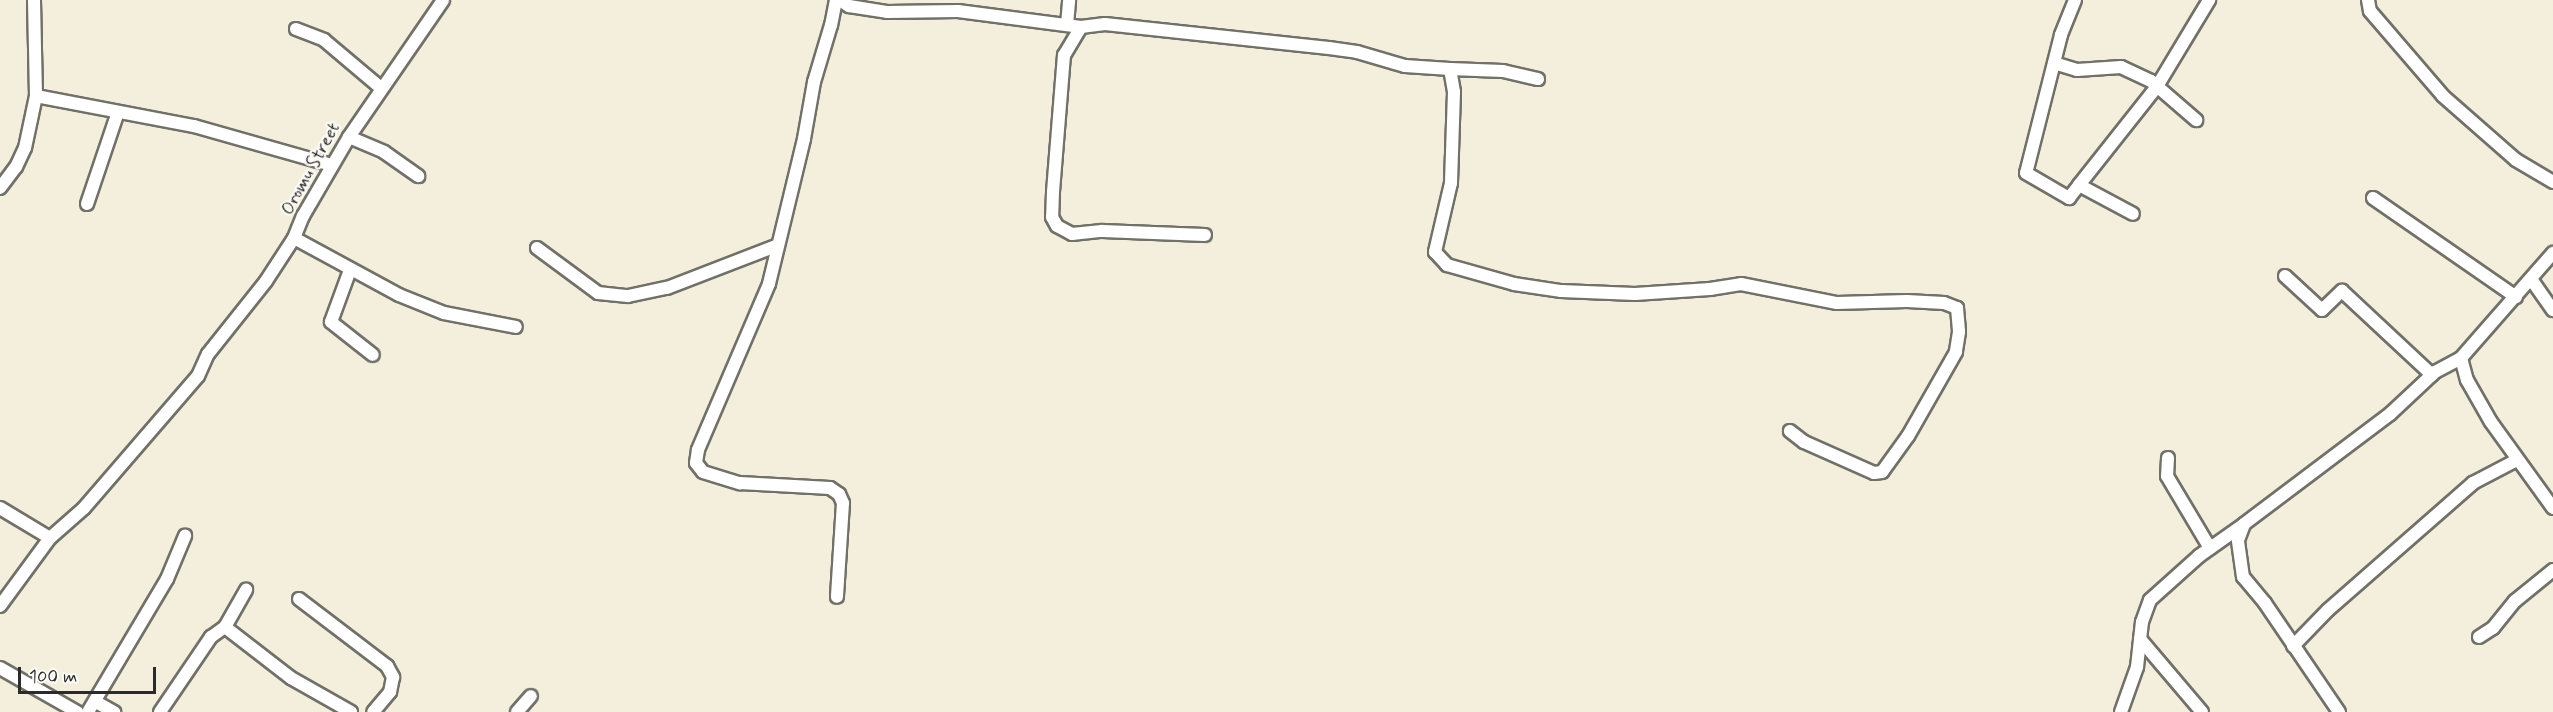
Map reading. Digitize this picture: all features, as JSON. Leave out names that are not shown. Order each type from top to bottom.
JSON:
[{"type":"street","points":[[0,188],[16,167],[25,148],[36,96],[34,0]]},
{"type":"street","name":"Oromu Street","points":[[0,606],[50,538],[84,508],[198,376],[208,354],[266,281],[294,238],[303,216],[349,137],[443,0]]},
{"type":"street","points":[[836,0],[776,246],[769,284],[698,450],[696,463],[703,472],[740,483],[830,488],[839,494],[843,503],[837,597]]},
{"type":"street","points":[[840,0],[849,6],[887,12],[958,11],[1081,27],[1105,24],[1329,48],[1357,52],[1405,66],[1503,71],[1538,79]]},
{"type":"street","points":[[1067,25],[1069,0]]},
{"type":"street","points":[[2075,0],[2061,35],[2026,173],[2069,198],[2156,88],[2209,0]]},
{"type":"street","points":[[2368,0],[2370,11],[2443,96],[2516,160],[2553,182]]},
{"type":"street","points":[[1081,27],[1064,55],[1053,192],[1052,217],[1057,226],[1072,234],[1102,231],[1205,235]]},
{"type":"street","points":[[296,29],[324,40],[381,88]]},
{"type":"street","points":[[2054,63],[2077,70],[2121,67],[2151,81],[2156,88],[2196,120]]},
{"type":"street","points":[[1450,69],[1454,92],[1451,183],[1435,252],[1447,265],[1514,284],[1561,291],[1635,294],[1710,289],[1741,284],[1837,303],[1907,301],[1944,303],[1957,308],[1959,332],[1956,352],[1908,436],[1882,472],[1874,473],[1863,469],[1804,442],[1790,431]]},
{"type":"street","points":[[36,96],[194,126],[332,165]]},
{"type":"street","points":[[87,204],[118,112]]},
{"type":"street","points":[[349,137],[384,153],[418,176]]},
{"type":"street","points":[[2079,185],[2133,214]]},
{"type":"street","points":[[2373,198],[2516,297]]},
{"type":"street","points":[[294,238],[399,295],[444,313],[516,327]]},
{"type":"street","points":[[537,248],[598,293],[628,296],[667,288],[776,246]]},
{"type":"street","points":[[2121,712],[2137,667],[2142,622],[2150,600],[2210,548],[2390,414],[2432,375],[2461,358],[2553,253]]},
{"type":"street","points":[[350,270],[331,322],[372,355]]},
{"type":"street","points":[[2285,276],[2322,310],[2342,291],[2432,375]]},
{"type":"street","points":[[2531,279],[2553,310]]},
{"type":"street","points":[[2461,358],[2467,380],[2517,460],[2553,508]]},
{"type":"street","points":[[2168,458],[2167,476],[2210,548]]},
{"type":"street","points":[[2293,646],[2328,610],[2473,483],[2517,460]]},
{"type":"street","points":[[0,508],[50,538]]},
{"type":"street","points":[[2244,524],[2238,540],[2243,577],[2339,712]]},
{"type":"street","points":[[114,712],[92,707],[167,579],[185,536]]},
{"type":"street","points":[[2479,637],[2493,628],[2515,601],[2553,570]]},
{"type":"street","points":[[160,712],[211,637],[225,627],[246,590]]},
{"type":"street","points":[[299,599],[387,666],[393,677],[390,692],[373,712]]},
{"type":"street","points":[[225,627],[291,678],[351,712]]},
{"type":"street","points":[[2140,639],[2202,712]]},
{"type":"street","points":[[0,668],[77,712]]},
{"type":"street","points":[[516,712],[531,696]]}]
